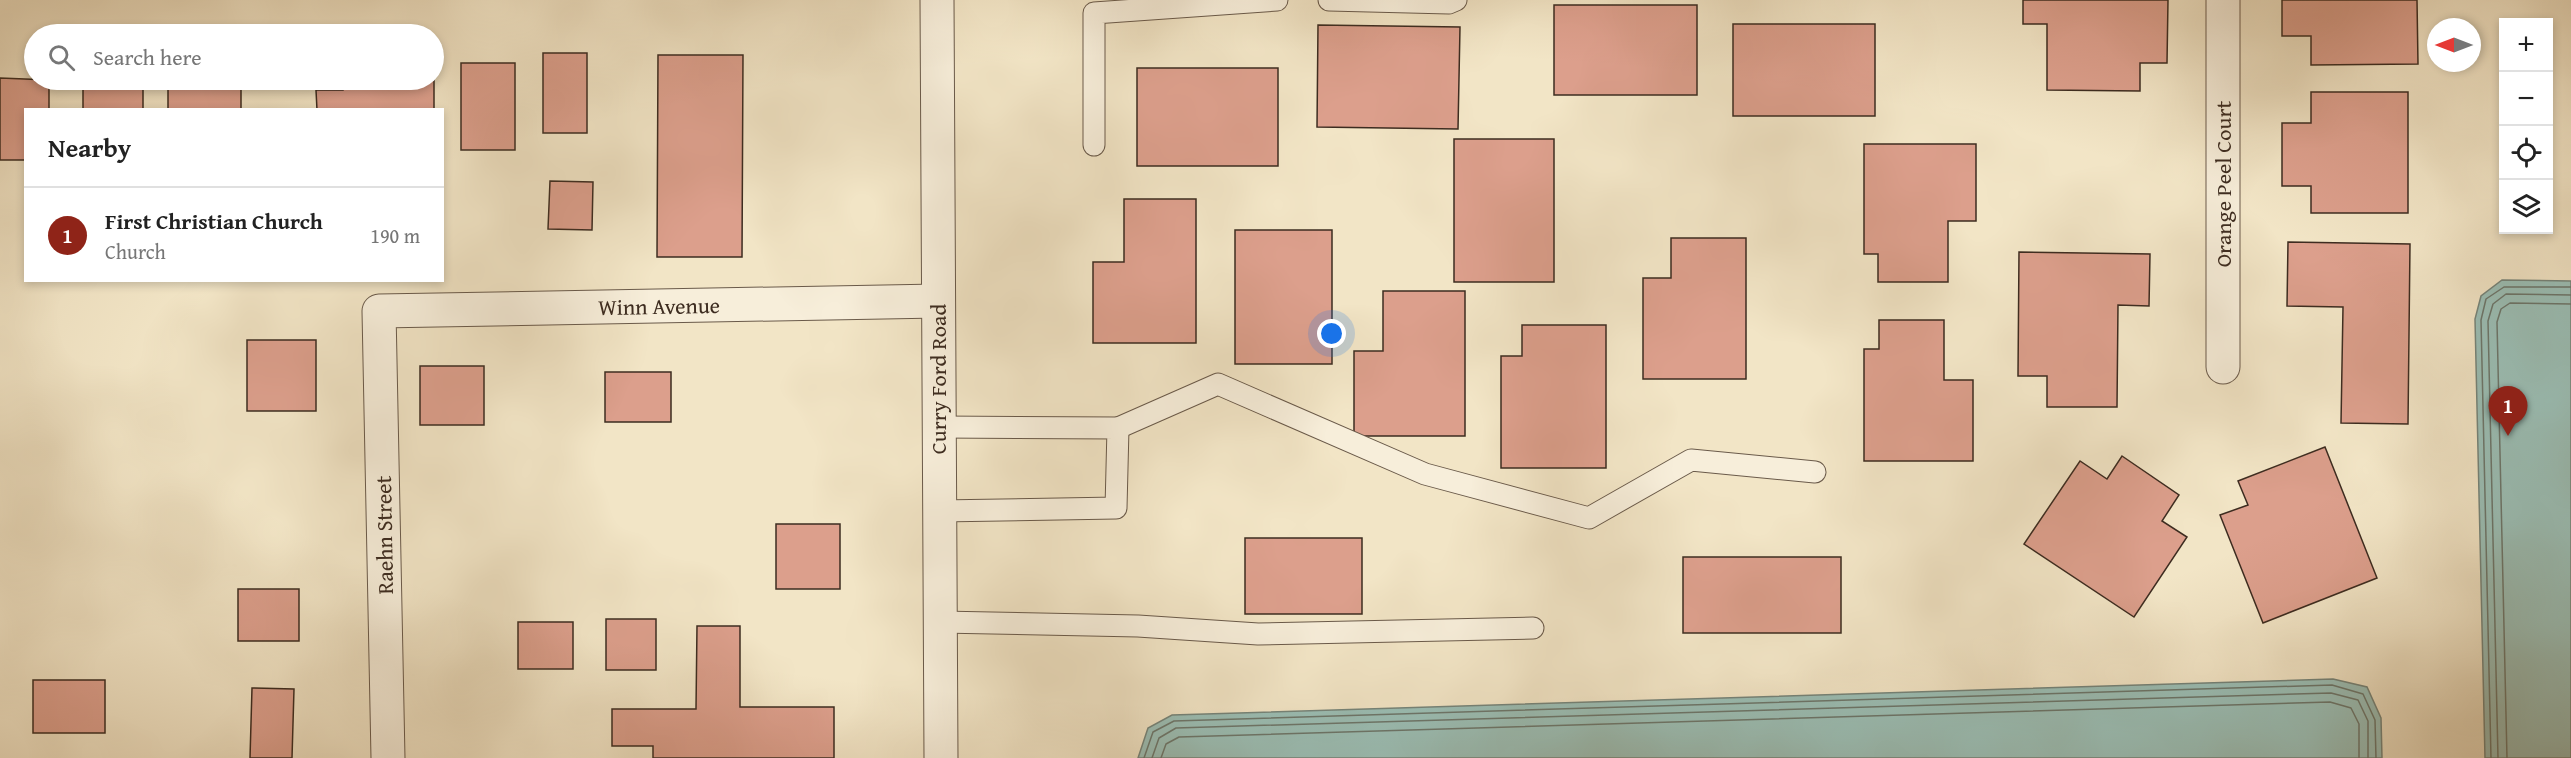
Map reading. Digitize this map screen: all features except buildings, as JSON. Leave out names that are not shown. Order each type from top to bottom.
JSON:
[{"type":"street","name":"Curry Ford Road","points":[[937,0],[941,758]]},
{"type":"street","name":"Orange Peel Court","points":[[2223,0],[2223,368]]},
{"type":"street","name":"Winn Avenue","points":[[379,311],[938,301]]},
{"type":"street","name":"Raehn Street","points":[[379,311],[388,758]]},
{"type":"lane","points":[[1094,145],[1094,13],[1277,0]]},
{"type":"lane","points":[[1329,0],[1449,3],[1456,0]]},
{"type":"lane","points":[[939,427],[1118,428],[1218,384],[1425,474],[1589,518],[1691,460],[1815,472]]},
{"type":"lane","points":[[939,511],[1116,508],[1118,428]]},
{"type":"lane","points":[[940,622],[1138,626],[1258,634],[1533,628]]},
{"type":"water","points":[[2502,280],[2571,281],[2571,758],[2485,758],[2475,319],[2481,296]]},
{"type":"water","points":[[2333,679],[2367,687],[2381,718],[2382,758],[1138,758],[1148,728],[1172,715]]},
{"type":"place","name":"First Christian Church","points":[[2508,436]]}]
